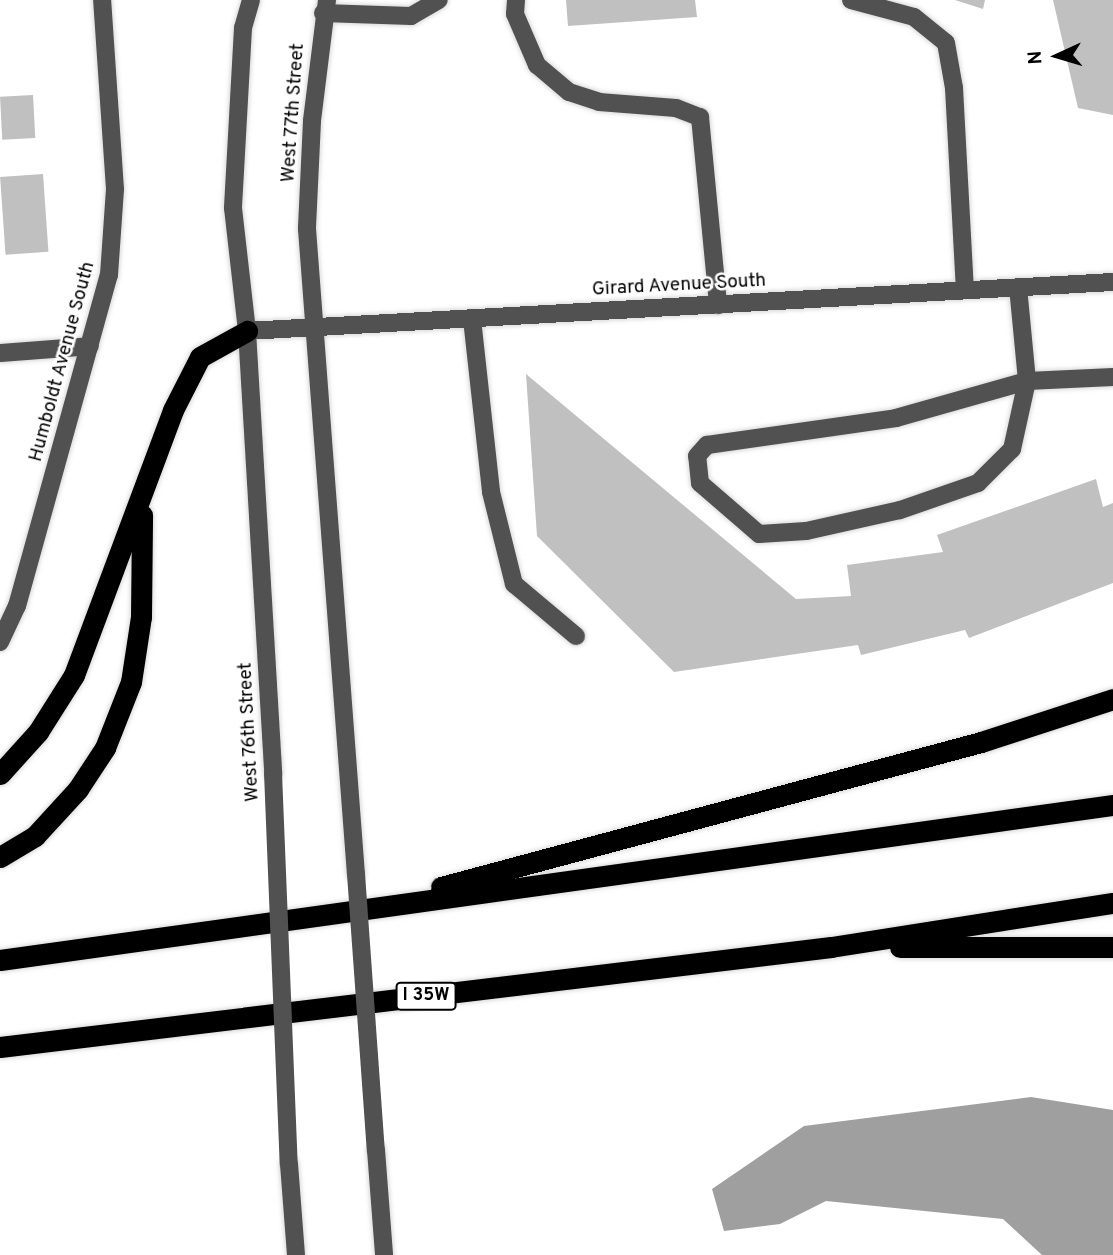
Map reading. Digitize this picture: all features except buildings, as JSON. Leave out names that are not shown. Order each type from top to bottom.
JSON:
[{"type":"highway","points":[[0,774],[38,732],[74,675],[142,499],[173,410],[201,357],[247,331]]},
{"type":"highway","points":[[0,857],[35,836],[78,789],[105,748],[131,682],[141,617],[142,499]]},
{"type":"highway","points":[[355,910],[981,742],[1113,699]]},
{"type":"highway","points":[[0,960],[1113,805]]},
{"type":"highway","name":"I 35W","points":[[0,1047],[831,947],[1113,903]]},
{"type":"highway","points":[[831,947],[1113,947]]},
{"type":"street","name":"Humboldt Avenue South","points":[[0,642],[17,606],[90,346],[115,236],[102,0]]},
{"type":"street","name":"West 76th Street","points":[[251,0],[243,28],[233,208],[247,331],[274,773],[289,1164],[296,1255]]},
{"type":"street","points":[[325,7],[411,16],[439,0]]},
{"type":"street","points":[[516,0],[515,14],[537,65],[569,92],[599,102],[676,108],[700,117],[718,305]]},
{"type":"street","points":[[851,0],[914,17],[946,43],[954,88],[965,290]]},
{"type":"street","name":"West 77th Street","points":[[316,329],[307,229],[325,7]]},
{"type":"street","name":"Girard Avenue South","points":[[247,331],[1113,282]]},
{"type":"street","points":[[1018,287],[1027,381],[1012,449],[978,483],[900,510],[806,531],[759,534],[700,483],[696,471],[697,456],[707,445],[896,418],[1027,381],[1113,377]]},
{"type":"street","points":[[472,319],[491,492],[514,584],[576,636]]},
{"type":"street","points":[[316,329],[384,1255]]},
{"type":"street","points":[[0,353],[90,346]]},
{"type":"shaded area","points":[[1031,1097],[1113,1110],[1113,1255],[1042,1255],[1003,1219],[826,1201],[780,1224],[724,1231],[712,1189],[804,1126]]}]
